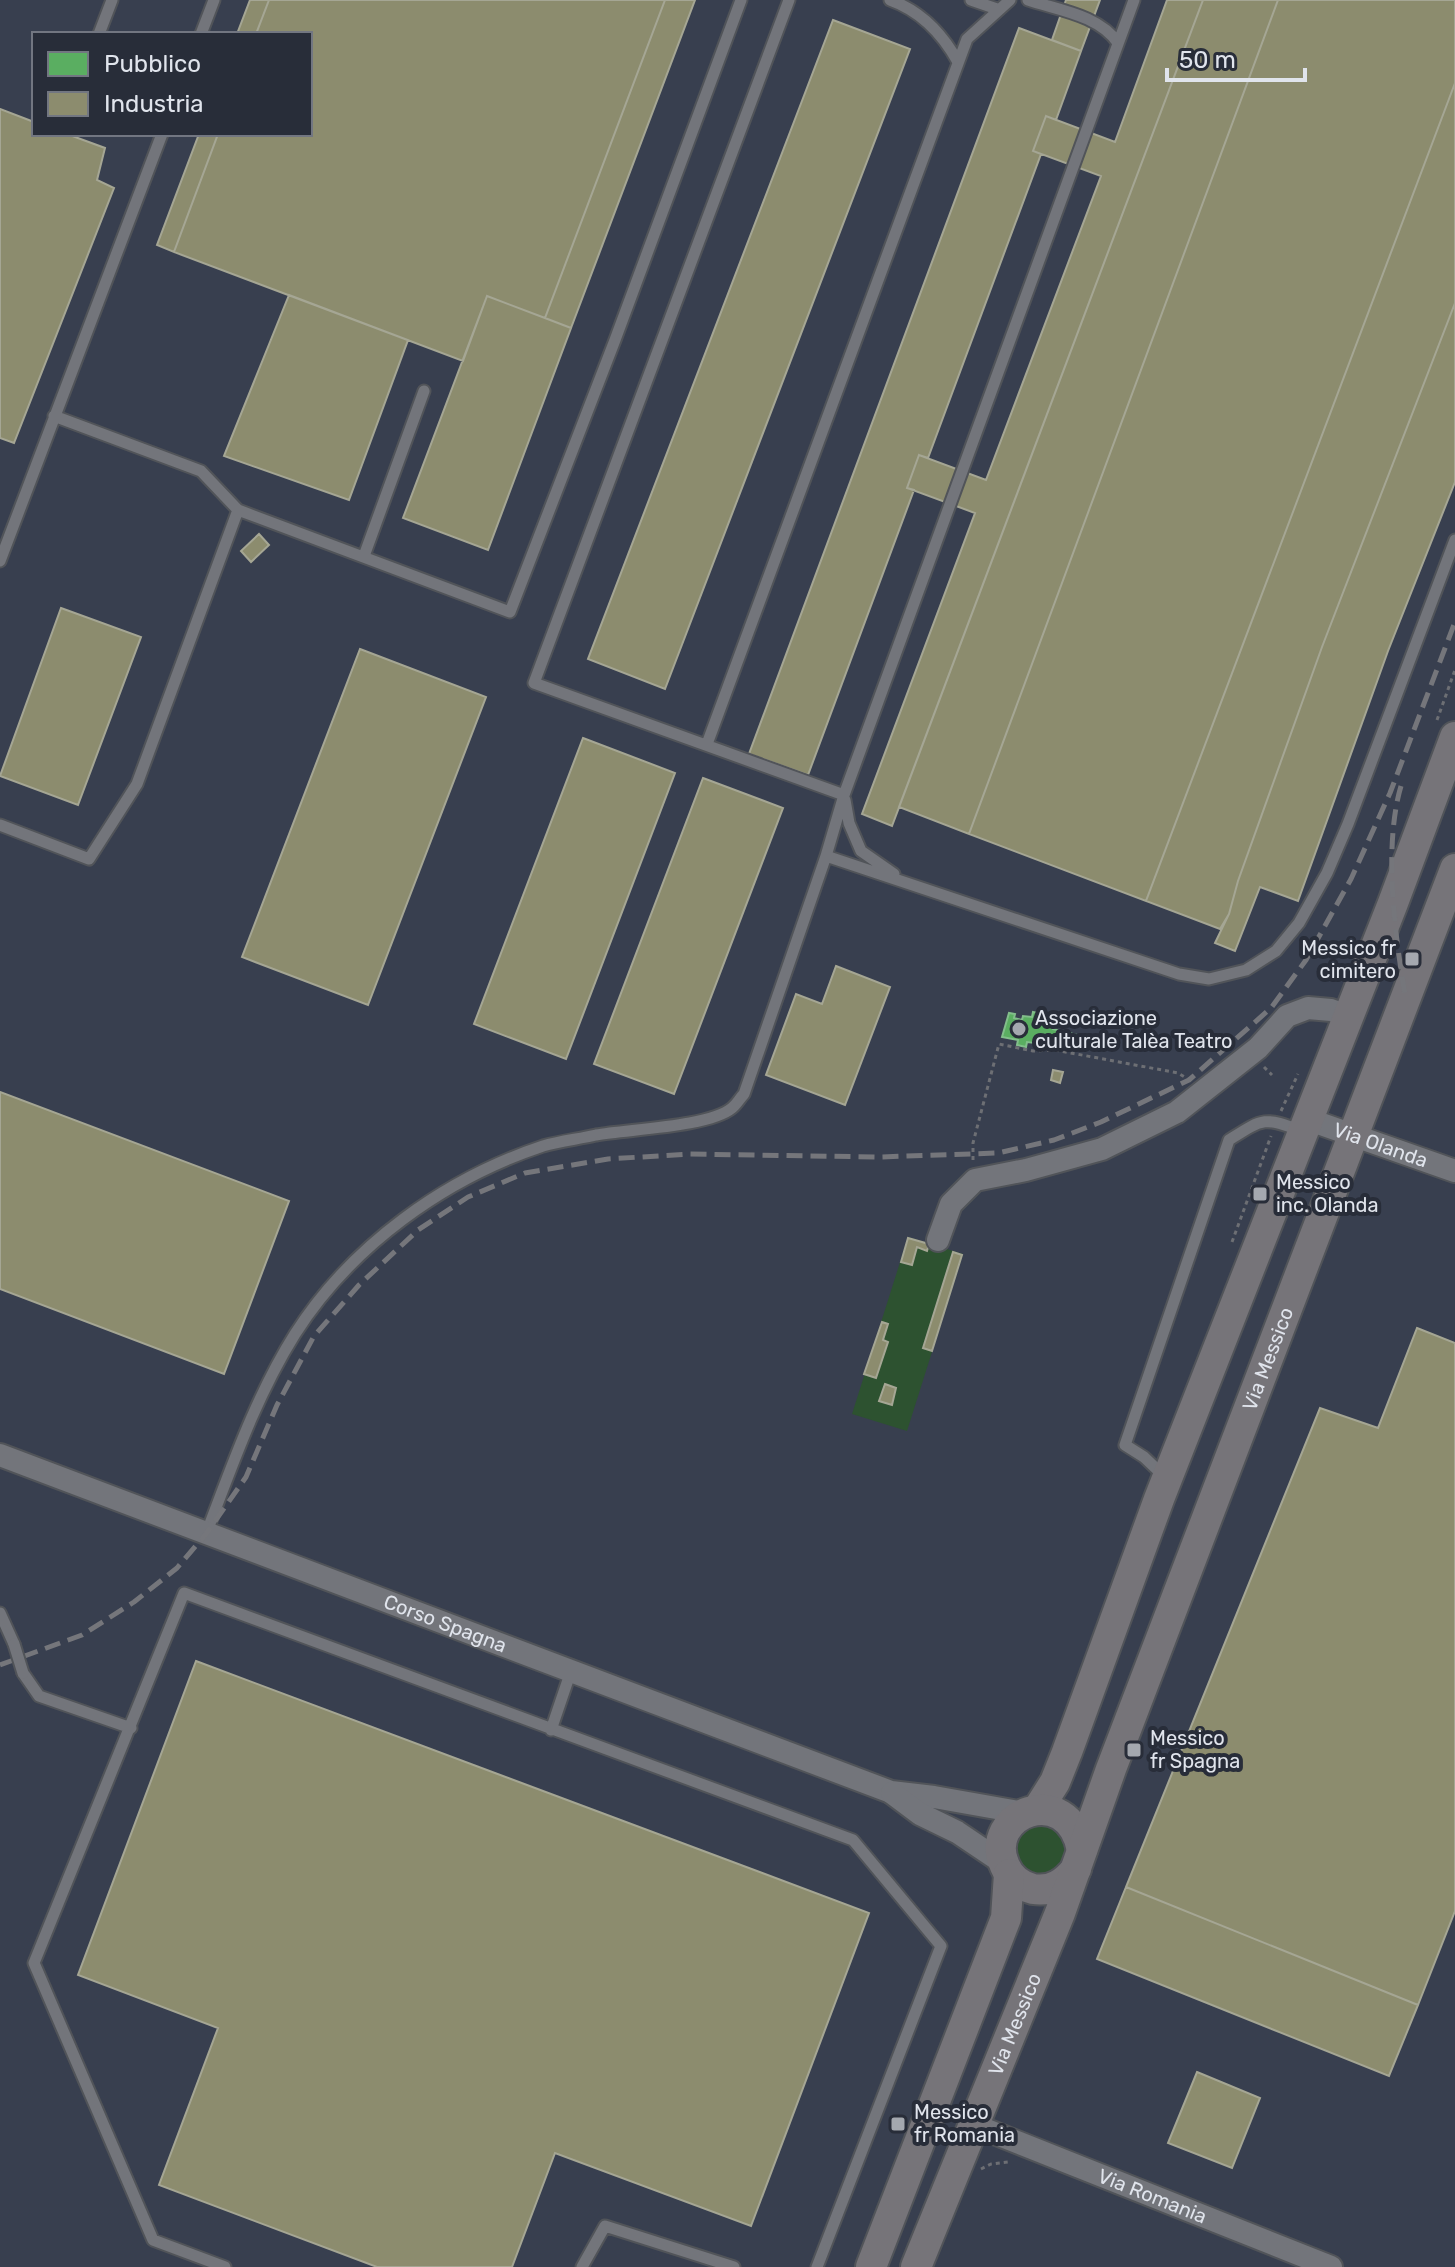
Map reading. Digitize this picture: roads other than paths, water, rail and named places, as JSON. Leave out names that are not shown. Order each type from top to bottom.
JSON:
[{"type":"street","points":[[871,2267],[1006,1918],[1006,1868],[1001,1851],[1007,1828],[1031,1811],[1055,1782],[1167,1479],[1455,737]]},
{"type":"street","name":"Via Messico","points":[[916,2267],[1079,1860],[1455,869]]},
{"type":"street","points":[[938,1240],[951,1204],[975,1180],[1102,1149],[1177,1112],[1258,1048],[1287,1016],[1308,1008],[1331,1010],[1348,1016]]},
{"type":"street","name":"Via Olanda","points":[[1304,1125],[1352,1136],[1455,1171]]},
{"type":"street","name":"Corso Spagna","points":[[3,1459],[891,1792],[1031,1811]]},
{"type":"street","name":"Corso Spagna","points":[[891,1792],[920,1814],[957,1832],[1006,1868]]},
{"type":"street","points":[[1006,1868],[1019,1883],[1044,1890],[1068,1880],[1079,1860],[1078,1834],[1069,1820],[1054,1811],[1031,1811]]},
{"type":"street","name":"Via Romania","points":[[974,2125],[1331,2267]]},
{"type":"lane","points":[[100,32],[112,0]]},
{"type":"lane","points":[[202,32],[214,0]]},
{"type":"lane","points":[[54,416],[201,471],[238,510],[510,612],[741,0]]},
{"type":"lane","points":[[789,0],[534,683],[844,795]]},
{"type":"lane","points":[[890,0],[920,16],[944,36],[958,62]]},
{"type":"lane","points":[[971,0],[997,9]]},
{"type":"lane","points":[[707,744],[967,39],[1010,0]]},
{"type":"lane","points":[[1028,0],[1094,22],[1110,31],[1118,43]]},
{"type":"lane","points":[[206,1534],[254,1412],[295,1334],[330,1287],[368,1248],[403,1219],[438,1195],[544,1146],[638,1128],[689,1124],[722,1114],[744,1094],[844,795],[1134,0]]},
{"type":"lane","points":[[0,561],[161,136]]},
{"type":"lane","points":[[364,556],[424,391]]},
{"type":"lane","points":[[0,825],[89,859],[137,784],[238,510]]},
{"type":"lane","points":[[826,856],[1179,974],[1209,979],[1246,970],[1276,951],[1299,923],[1327,873],[1455,540]]},
{"type":"lane","points":[[844,795],[849,823],[861,851],[903,881]]},
{"type":"lane","points":[[1167,1479],[1144,1457],[1125,1445],[1229,1140],[1259,1122],[1304,1125]]},
{"type":"lane","points":[[225,2267],[153,2240],[34,1963],[184,1593],[853,1840],[941,1946],[817,2267]]},
{"type":"lane","points":[[0,1613],[23,1673],[39,1696],[131,1728]]},
{"type":"lane","points":[[551,1730],[571,1671]]},
{"type":"lane","points":[[582,2267],[605,2226],[734,2267]]},
{"type":"railway","points":[[0,1665],[82,1635],[134,1602],[177,1568],[206,1534],[246,1477],[277,1405],[314,1336],[359,1285],[418,1230],[468,1197],[525,1173],[608,1159],[690,1154],[879,1157],[998,1153],[1054,1140],[1101,1122],[1189,1080],[1271,1008],[1306,960],[1351,879],[1390,793],[1455,622]]},
{"type":"railway","points":[[1401,786],[1392,864],[1395,921],[1406,1000]]},
{"type":"place","name":"Messico fr cimitero","points":[[1412,959]]},
{"type":"place","name":"Associazione culturale Talèa Teatro","points":[[1019,1029]]},
{"type":"place","name":"Messico inc. Olanda","points":[[1260,1194]]},
{"type":"place","name":"Messico fr Spagna","points":[[1134,1750]]},
{"type":"place","name":"Messico fr Romania","points":[[898,2124]]}]
